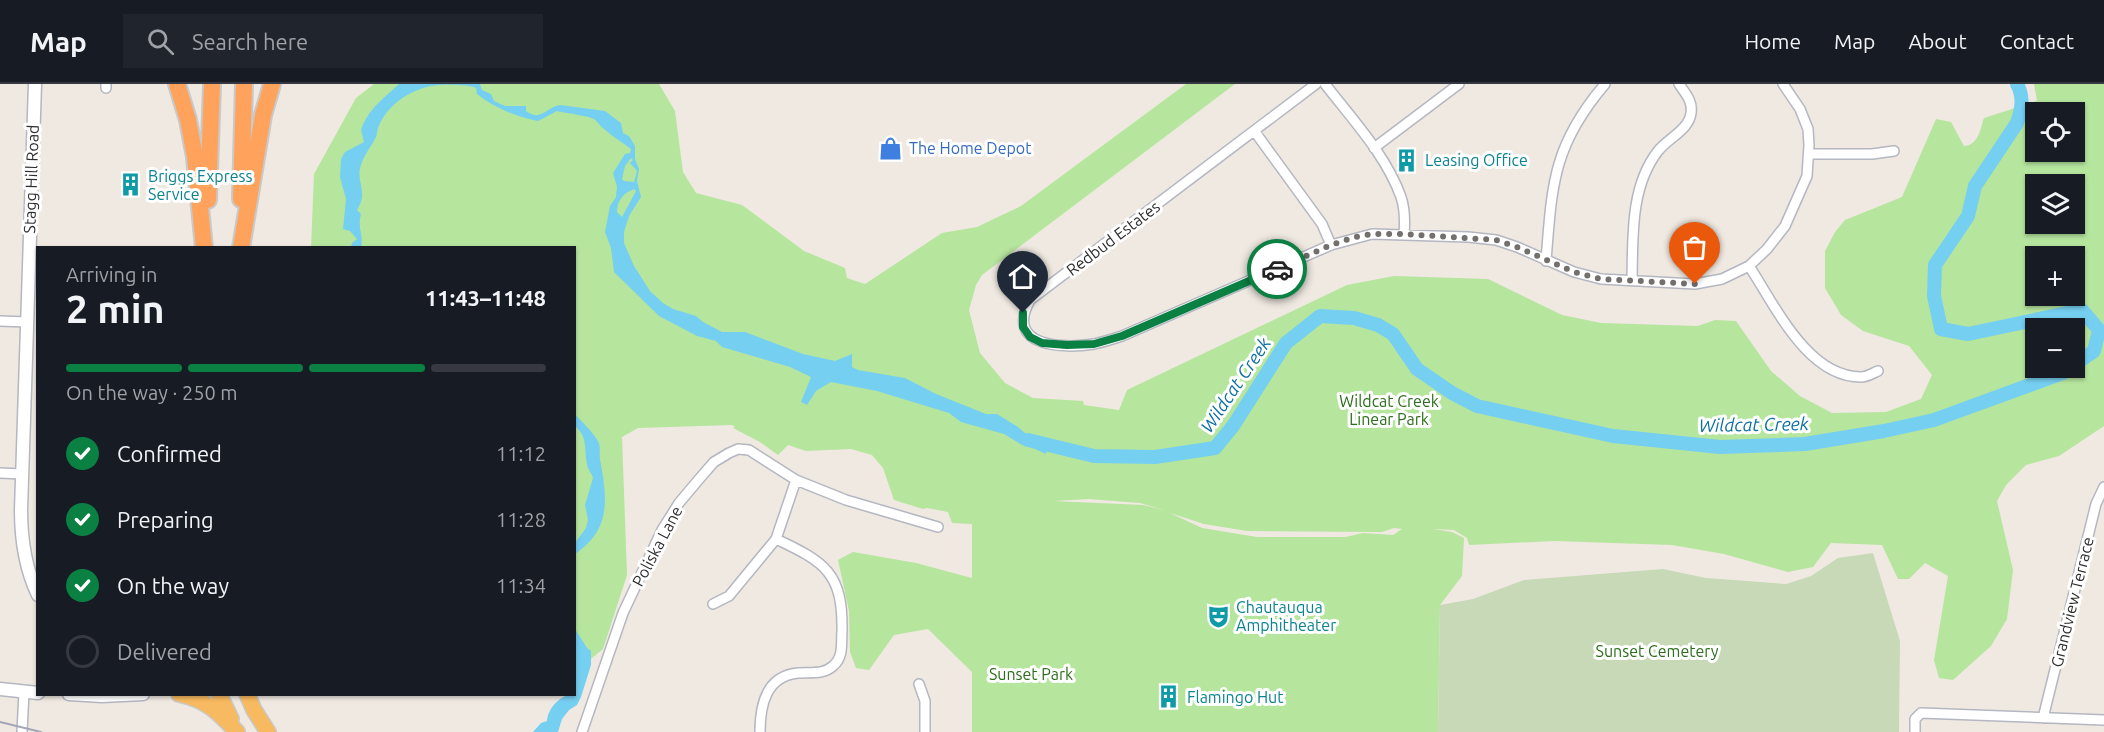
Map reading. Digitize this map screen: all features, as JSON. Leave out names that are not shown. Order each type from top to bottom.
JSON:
[{"type":"highway","points":[[177,84],[188,120],[195,157],[205,246]]},
{"type":"highway","points":[[205,246],[212,84]]},
{"type":"highway","points":[[240,246],[244,84]]},
{"type":"highway","points":[[240,246],[263,115],[272,84]]},
{"type":"highway","points":[[188,696],[212,707],[238,732]]},
{"type":"highway","points":[[220,696],[238,732]]},
{"type":"highway","points":[[248,696],[268,732]]},
{"type":"street","name":"Stagg Hill Road","points":[[35,84],[21,535],[29,578],[36,591]]},
{"type":"street","name":"Redbud Estates","points":[[1316,84],[1256,132],[1030,300],[1023,313],[1023,327],[1030,337],[1042,343],[1067,345],[1094,344],[1122,336],[1331,245],[1372,234],[1496,240],[1574,272],[1601,279],[1695,284],[1722,279],[1749,266],[1767,249],[1785,226],[1808,176],[1808,129],[1804,118],[1783,84]]},
{"type":"street","points":[[1325,84],[1391,173],[1402,198],[1405,216],[1404,234]]},
{"type":"street","points":[[1374,148],[1459,84]]},
{"type":"street","points":[[1546,261],[1552,192],[1559,161],[1576,123],[1605,84]]},
{"type":"street","points":[[1632,280],[1637,198],[1646,170],[1658,150],[1685,126],[1691,113],[1689,98],[1679,84]]},
{"type":"street","points":[[1256,132],[1322,224],[1331,245]]},
{"type":"street","points":[[1809,154],[1872,154],[1894,151]]},
{"type":"street","points":[[1749,266],[1796,338],[1813,357],[1847,375],[1863,377],[1878,371]]},
{"type":"street","points":[[0,321],[27,322]]},
{"type":"street","name":"Poliska Lane","points":[[582,732],[623,613],[662,530],[679,503],[714,462],[738,449],[749,450],[796,480],[846,500],[938,527]]},
{"type":"street","points":[[0,473],[22,474]]},
{"type":"street","points":[[713,604],[729,596],[776,539],[796,480]]},
{"type":"street","name":"Grandview Terrace","points":[[2043,718],[2096,504],[2104,487]]},
{"type":"street","points":[[760,732],[760,714],[766,694],[773,684],[783,677],[797,673],[824,671],[833,666],[841,654],[842,606],[833,580],[823,564],[776,539]]},
{"type":"street","points":[[919,684],[925,701],[925,732]]},
{"type":"street","points":[[0,689],[36,693]]},
{"type":"street","points":[[22,732],[24,692]]},
{"type":"street","points":[[1915,732],[1915,719],[1921,714],[2104,720]]},
{"type":"green space","points":[[374,84],[659,84],[675,111],[683,172],[696,193],[742,205],[804,251],[845,268],[847,278],[865,284],[942,233],[977,227],[1021,206],[1186,84],[1235,84],[982,275],[976,285],[969,310],[980,353],[1005,383],[1033,398],[1083,401],[1084,405],[1119,410],[1127,390],[1347,285],[1394,276],[1488,279],[1562,315],[1601,323],[1698,326],[1715,320],[1736,321],[1771,371],[1800,396],[1832,413],[1886,412],[1921,399],[1932,375],[1909,346],[1863,331],[1841,315],[1825,288],[1825,251],[1835,232],[1845,220],[1902,197],[1936,119],[1951,122],[1964,146],[1976,140],[1984,118],[2025,105],[2025,162],[2085,162],[2085,102],[2034,102],[2037,101],[2034,84],[2104,84],[2104,426],[2059,456],[2026,465],[2006,485],[1997,501],[2013,570],[2007,619],[1991,646],[1953,680],[1939,678],[1934,660],[1948,576],[1925,563],[1909,579],[1898,579],[1882,545],[1831,543],[1813,567],[1788,572],[1724,554],[1672,545],[1554,541],[1469,545],[1467,538],[1454,530],[1433,529],[1452,532],[1464,538],[1462,576],[1440,605],[1438,732],[972,732],[972,672],[928,629],[894,635],[869,670],[856,668],[850,652],[849,611],[838,560],[853,552],[916,563],[972,578],[972,524],[952,523],[948,512],[923,509],[894,500],[883,468],[872,455],[851,449],[806,451],[788,445],[778,455],[760,442],[733,428],[735,427],[732,425],[638,428],[622,437],[627,575],[603,649],[576,671],[576,246],[311,246],[314,174],[356,98]],"holes":[[[1089,499],[1140,503],[1164,510],[1143,505],[1053,501]],[[1170,513],[1204,524],[1247,531],[1382,532],[1394,528],[1402,529],[1393,535],[1363,533],[1346,537],[1257,537],[1202,528]]]},
{"type":"green space","name":"Sunset Cemetery","points":[[1873,553],[1900,641],[1899,732],[1438,732],[1440,605],[1473,599],[1524,580],[1663,569],[1706,578],[1786,584],[1811,576],[1838,558]]},
{"type":"water","points":[[399,84],[480,84],[482,90],[491,94],[494,101],[505,106],[526,106],[526,111],[531,114],[540,115],[560,105],[605,111],[621,123],[623,133],[629,136],[635,146],[635,159],[639,169],[637,181],[641,197],[629,216],[624,232],[624,243],[634,266],[650,291],[663,303],[673,309],[696,316],[722,332],[745,332],[803,354],[835,361],[852,354],[852,367],[858,370],[905,378],[936,394],[986,414],[997,414],[1026,434],[1047,440],[1046,454],[1022,445],[1004,434],[961,422],[949,413],[877,391],[831,382],[816,391],[807,405],[801,402],[811,377],[790,367],[722,347],[716,341],[697,336],[659,316],[614,272],[611,248],[605,232],[610,206],[616,197],[617,187],[613,173],[631,149],[591,118],[557,111],[538,121],[530,119],[498,108],[477,94],[476,88],[468,86],[431,86],[406,95],[387,112],[362,161],[360,177],[362,197],[357,210],[361,214],[362,243],[361,246],[351,246],[357,239],[350,231],[343,229],[346,199],[340,177],[341,159],[345,152],[364,142],[361,130],[372,110]],"holes":[[[631,158],[633,160],[630,163],[637,171],[634,182],[624,181],[622,179],[625,166]],[[634,189],[636,191],[622,217],[617,212],[618,204],[624,195]]]},
{"type":"water","points":[[576,415],[599,443],[605,500],[604,512],[596,534],[576,553],[576,542],[586,528],[588,520],[585,505],[593,478],[587,466],[584,439],[576,427]]},
{"type":"water","points":[[576,631],[591,651],[591,665],[581,697],[577,705],[569,710],[562,719],[558,732],[533,732],[541,723],[547,721],[556,702],[565,696],[576,696]]},
{"type":"waterway","name":"Wildcat Creek","points":[[2017,84],[2022,103],[2017,123],[1975,186],[1968,216],[1935,265],[1934,296],[1941,329],[1968,334],[2025,322]]},
{"type":"waterway","name":"Wildcat Creek","points":[[2044,318],[2082,310],[2099,330],[2094,351],[2085,357]]},
{"type":"waterway","name":"Wildcat Creek","points":[[1028,440],[1094,456],[1155,457],[1215,448],[1233,426],[1286,343],[1320,316],[1354,318],[1378,325],[1393,334],[1417,369],[1452,393],[1477,406],[1613,436],[1720,447],[1805,444],[1884,431],[1934,420],[2049,378]]},
{"type":"railway","points":[[0,722],[41,732]]},
{"type":"way so far","points":[[1277,269],[1355,237],[1372,234],[1404,234],[1496,240],[1574,272],[1601,279],[1695,284]]},
{"type":"place","name":"The Home Depot","points":[[891,148]]},
{"type":"place","name":"Leasing Office","points":[[1407,160]]},
{"type":"place","name":"Briggs Express Service","points":[[130,185]]},
{"type":"place","name":"Chautauqua Amphitheater","points":[[1218,616]]},
{"type":"place","name":"Flamingo Hut","points":[[1169,697]]},
{"type":"route","points":[[1023,313],[1023,327],[1030,337],[1042,343],[1094,344],[1122,336],[1277,269]]},
{"type":"park label","name":"Wildcat Creek Linear Park","points":[[1389,410]]},
{"type":"park label","name":"Sunset Park","points":[[1031,674]]}]
